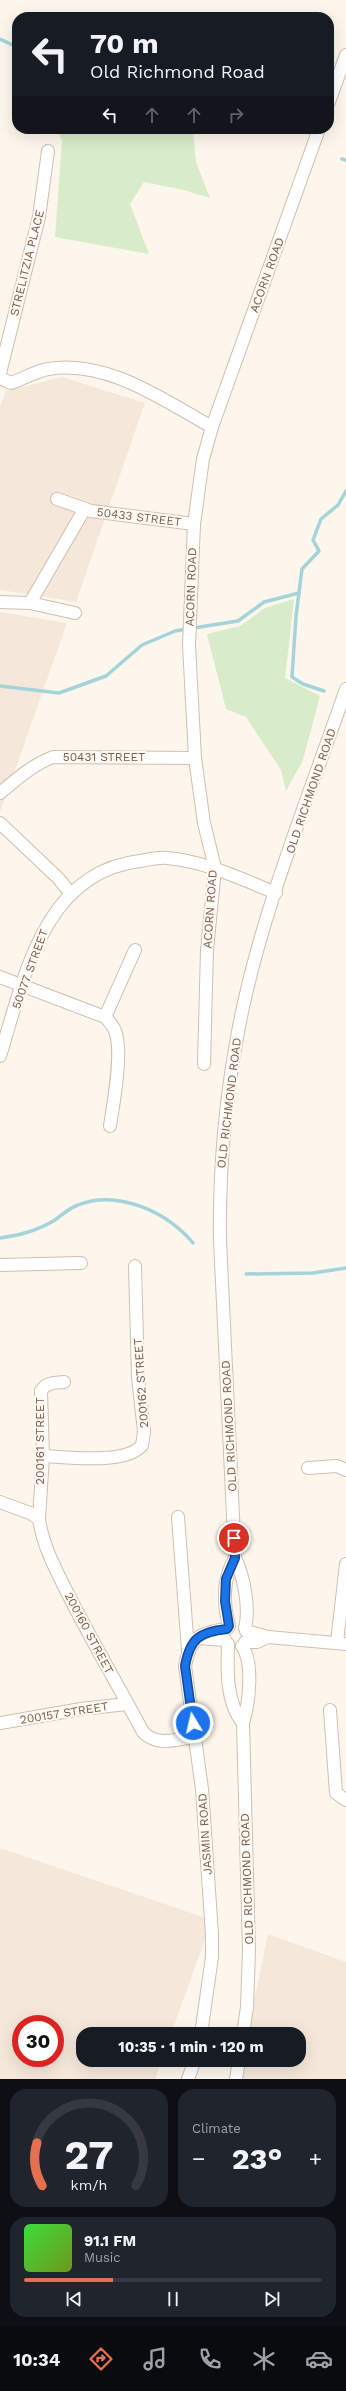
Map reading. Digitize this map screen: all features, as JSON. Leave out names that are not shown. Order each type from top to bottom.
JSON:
[{"type":"street","points":[[334,88],[346,55]]},
{"type":"street","name":"ACORN ROAD","points":[[204,1064],[207,950],[215,868],[204,823],[195,758],[189,645],[194,524],[203,459],[212,427],[317,134]]},
{"type":"street","name":"STRELITZIA PLACE","points":[[0,373],[39,217],[48,152]]},
{"type":"street","points":[[0,378],[11,383],[47,369],[69,368],[95,371],[118,377],[212,427]]},
{"type":"street","name":"50433 STREET","points":[[57,500],[84,510],[194,524]]},
{"type":"street","name":"50433 STREET","points":[[30,603],[84,510]]},
{"type":"street","points":[[0,602],[30,603],[76,613]]},
{"type":"street","name":"OLD RICHMOND ROAD","points":[[242,1723],[236,1716],[232,1704],[225,1601],[226,1579],[235,1558],[219,1188],[223,1132],[238,1032],[251,976],[276,893],[346,689]]},
{"type":"street","name":"50431 STREET","points":[[0,793],[23,773],[40,762],[53,757],[195,758]]},
{"type":"street","points":[[0,823],[58,878],[71,894]]},
{"type":"street","name":"50077 STREET","points":[[0,1056],[22,985],[49,920],[71,894],[92,876],[121,863],[166,858],[215,868],[276,893]]},
{"type":"street","points":[[105,1017],[135,950]]},
{"type":"street","points":[[0,978],[105,1017],[114,1027],[118,1042],[118,1070],[110,1126]]},
{"type":"street","points":[[0,1264],[81,1263]]},
{"type":"street","name":"200162 STREET","points":[[43,1456],[103,1458],[133,1453],[142,1445],[144,1432],[138,1377],[135,1266]]},
{"type":"street","name":"200161 STREET","points":[[39,1519],[43,1456],[41,1392],[44,1386],[64,1382]]},
{"type":"street","points":[[308,1468],[337,1466],[346,1470]]},
{"type":"street","points":[[0,1502],[30,1513],[39,1519]]},
{"type":"street","points":[[178,1518],[188,1650]]},
{"type":"street","name":"200160 STREET","points":[[39,1519],[44,1542],[52,1562],[86,1629],[143,1732],[149,1739],[160,1742],[195,1737]]},
{"type":"street","name":"OLD RICHMOND ROAD","points":[[235,1558],[240,1566],[245,1598],[247,1617],[245,1637],[249,1663],[247,1702],[242,1723],[249,1952],[248,2007],[244,2027]]},
{"type":"street","points":[[245,1637],[235,1647],[227,1635],[237,1624],[245,1637],[257,1642],[268,1637],[341,1643],[346,1564]]},
{"type":"street","name":"JASMIN ROAD","points":[[202,2027],[212,1956],[212,1934],[202,1789],[185,1666],[188,1650],[197,1638],[209,1632],[227,1635]]},
{"type":"street","name":"200157 STREET","points":[[0,1723],[80,1709],[128,1704]]},
{"type":"street","points":[[330,1710],[336,1793],[346,1800]]},
{"type":"street","points":[[188,2079],[193,2067]]},
{"type":"street","points":[[236,2079],[238,2067]]},
{"type":"shaded area","points":[[62,377],[145,403],[76,602],[0,590],[0,407],[6,391]]},
{"type":"shaded area","points":[[0,612],[67,623],[1,810],[0,810]]},
{"type":"shaded area","points":[[0,1848],[212,1920],[174,2027],[76,2027],[76,2067],[159,2067],[155,2079],[0,2079]]},
{"type":"shaded area","points":[[268,1934],[346,1962],[346,2079],[238,2079],[241,2067],[306,2067],[306,2027],[248,2027]]},
{"type":"green space","points":[[59,134],[193,134],[196,162],[210,198],[184,190],[144,182],[130,204],[149,254],[55,237],[62,141]]},
{"type":"green space","points":[[294,599],[285,678],[320,696],[303,760],[286,791],[281,770],[246,717],[226,709],[207,634],[240,626],[265,608]]},
{"type":"waterway","points":[[0,39],[12,45]]},
{"type":"waterway","points":[[342,159],[346,160]]},
{"type":"waterway","points":[[324,691],[303,684],[292,677],[296,616],[302,569],[319,551],[313,540],[321,519],[338,505],[346,491]]},
{"type":"waterway","points":[[193,628],[238,621],[264,602],[299,593]]},
{"type":"waterway","points":[[0,686],[59,693],[106,676],[142,645],[175,631],[187,629]]},
{"type":"waterway","points":[[0,1238],[35,1230],[55,1220],[75,1206],[93,1201],[109,1200],[141,1206],[156,1213],[170,1222],[193,1243]]},
{"type":"waterway","points":[[246,1274],[313,1273],[346,1268]]},
{"type":"route","points":[[193,1723],[186,1681],[186,1657],[188,1650],[197,1638],[209,1632],[227,1629],[229,1626],[225,1601],[226,1579],[235,1558],[234,1538]]}]
